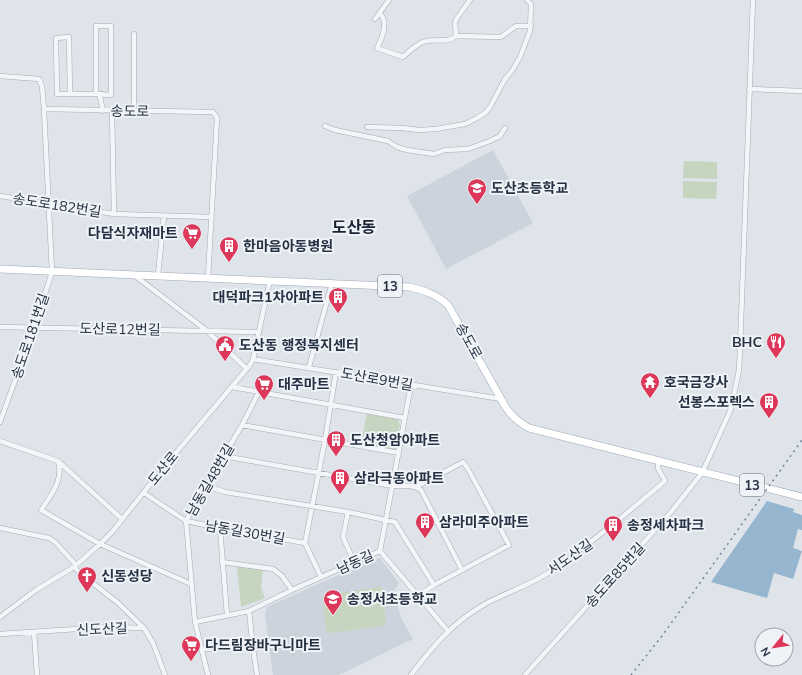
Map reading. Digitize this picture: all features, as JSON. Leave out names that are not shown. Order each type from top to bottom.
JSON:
[{"type":"main road","name":"송도로","points":[[0,270],[158,275],[410,287],[440,297],[448,305],[501,399],[511,415],[519,423],[529,428],[702,473],[802,497]]},
{"type":"street","points":[[375,19],[389,0]]},
{"type":"street","points":[[456,36],[455,22],[470,0]]},
{"type":"street","points":[[367,127],[419,130],[436,129],[465,124],[477,118],[490,107],[520,57],[531,26],[531,4],[527,0]]},
{"type":"street","points":[[702,473],[722,433],[731,409],[739,370],[752,0]]},
{"type":"street","points":[[380,14],[383,18],[384,26],[383,36],[377,48],[403,57],[411,49],[426,41],[452,40],[456,36],[501,37],[516,26],[531,26]]},
{"type":"street","points":[[70,94],[69,37],[56,38],[57,94],[70,94],[99,94],[111,95],[111,26],[96,26],[99,94],[103,111]]},
{"type":"street","points":[[134,34],[134,111]]},
{"type":"street","points":[[0,76],[39,79],[42,86],[52,272]]},
{"type":"street","points":[[749,89],[802,91]]},
{"type":"street","name":"송도로","points":[[44,109],[213,112],[216,118],[208,278]]},
{"type":"street","points":[[112,111],[114,214]]},
{"type":"street","points":[[325,126],[335,130],[388,141],[397,147],[407,150],[434,154],[445,150],[468,149],[490,141],[500,136],[505,128]]},
{"type":"street","name":"송도로182번길","points":[[0,196],[114,214],[211,217]]},
{"type":"street","points":[[158,275],[164,216]]},
{"type":"street","name":"송도로181번길","points":[[0,422],[34,328],[52,272]]},
{"type":"street","name":"도산로12번길","points":[[133,274],[206,330],[247,369]]},
{"type":"street","name":"도산로","points":[[0,617],[36,590],[75,566],[100,544],[247,369],[253,359],[270,280]]},
{"type":"street","points":[[309,367],[332,283]]},
{"type":"street","name":"도산로12번길","points":[[0,327],[206,330]]},
{"type":"street","points":[[206,330],[259,332]]},
{"type":"street","name":"도산로9번길","points":[[253,359],[501,399]]},
{"type":"street","name":"남동길30번길","points":[[321,577],[305,543],[319,474],[336,372]]},
{"type":"street","name":"남동길","points":[[195,622],[250,611],[380,550],[411,385]]},
{"type":"street","points":[[232,387],[405,418]]},
{"type":"street","name":"남동길48번길","points":[[208,675],[195,622],[186,521],[242,425],[259,392]]},
{"type":"street","points":[[242,425],[399,452]]},
{"type":"street","points":[[0,441],[58,461],[122,519]]},
{"type":"street","points":[[223,456],[393,486],[416,487],[421,490],[462,570]]},
{"type":"street","points":[[58,461],[60,471],[57,484],[53,494],[41,510],[100,544],[191,584]]},
{"type":"street","name":"서도산길","points":[[411,675],[439,639],[465,616],[487,603],[514,592],[547,574],[606,531],[665,481],[658,468],[658,461]]},
{"type":"street","points":[[416,487],[463,462],[510,545],[434,585],[417,596]]},
{"type":"street","name":"송도로85번길","points":[[525,675],[671,512],[702,473]]},
{"type":"street","points":[[207,486],[225,492],[348,512],[395,522],[434,585]]},
{"type":"street","points":[[144,493],[186,521]]},
{"type":"street","points":[[348,512],[343,537],[354,562]]},
{"type":"street","name":"남동길30번길","points":[[186,521],[305,543]]},
{"type":"street","name":"신도산길","points":[[0,528],[49,538],[55,542],[81,574],[116,602],[144,628],[153,643],[165,675]]},
{"type":"street","points":[[220,528],[227,615]]},
{"type":"street","points":[[380,550],[417,596],[448,631]]},
{"type":"street","points":[[222,562],[273,569],[282,576],[292,590]]},
{"type":"street","points":[[250,611],[257,675]]},
{"type":"street","name":"신도산길","points":[[34,632],[108,627],[144,628]]},
{"type":"street","points":[[0,634],[34,632],[37,675]]},
{"type":"street","points":[[202,649],[253,648]]},
{"type":"shaded area","points":[[493,150],[533,223],[446,269],[407,196]]},
{"type":"shaded area","name":"송정서초등학교","points":[[380,558],[399,583],[395,590],[396,599],[401,618],[413,639],[339,675],[273,675],[265,615],[267,607]]},
{"type":"green space","points":[[684,161],[717,162],[717,179],[683,178]]},
{"type":"green space","points":[[683,181],[717,182],[716,199],[683,198]]},
{"type":"green space","points":[[367,413],[397,419],[400,424],[395,450],[361,444]]},
{"type":"green space","points":[[237,566],[263,569],[261,588],[265,598],[241,607]]},
{"type":"green space","points":[[380,587],[382,589],[386,623],[384,626],[329,633],[326,630],[322,597],[324,595]]},
{"type":"water","points":[[767,501],[794,509],[793,512],[802,515],[802,530],[798,529],[793,548],[802,551],[793,579],[774,573],[767,598],[711,582]]},
{"type":"railway","points":[[631,675],[662,636],[802,440]]},
{"type":"place","name":"도산초등학교","points":[[477,205]]},
{"type":"place","name":"다담식자재마트","points":[[192,250]]},
{"type":"place","name":"한마음아동병원","points":[[229,263]]},
{"type":"place","name":"대덕파크1차아파트","points":[[338,314]]},
{"type":"place","name":"BHC","points":[[776,359]]},
{"type":"place","name":"도산동 행정복지센터","points":[[225,362]]},
{"type":"place","name":"호국금강사","points":[[650,399]]},
{"type":"place","name":"대주마트","points":[[264,401]]},
{"type":"place","name":"선봉스포렉스","points":[[769,419]]},
{"type":"place","name":"도산청암아파트","points":[[336,457]]},
{"type":"place","name":"삼라극동아파트","points":[[340,495]]},
{"type":"place","name":"삼라미주아파트","points":[[425,539]]},
{"type":"place","name":"송정세차파크","points":[[613,542]]},
{"type":"place","name":"신동성당","points":[[87,593]]},
{"type":"place","name":"송정서초등학교","points":[[333,616]]},
{"type":"place","name":"다드림장바구니마트","points":[[191,662]]},
{"type":"district","name":"도산동","points":[[354,227]]}]
